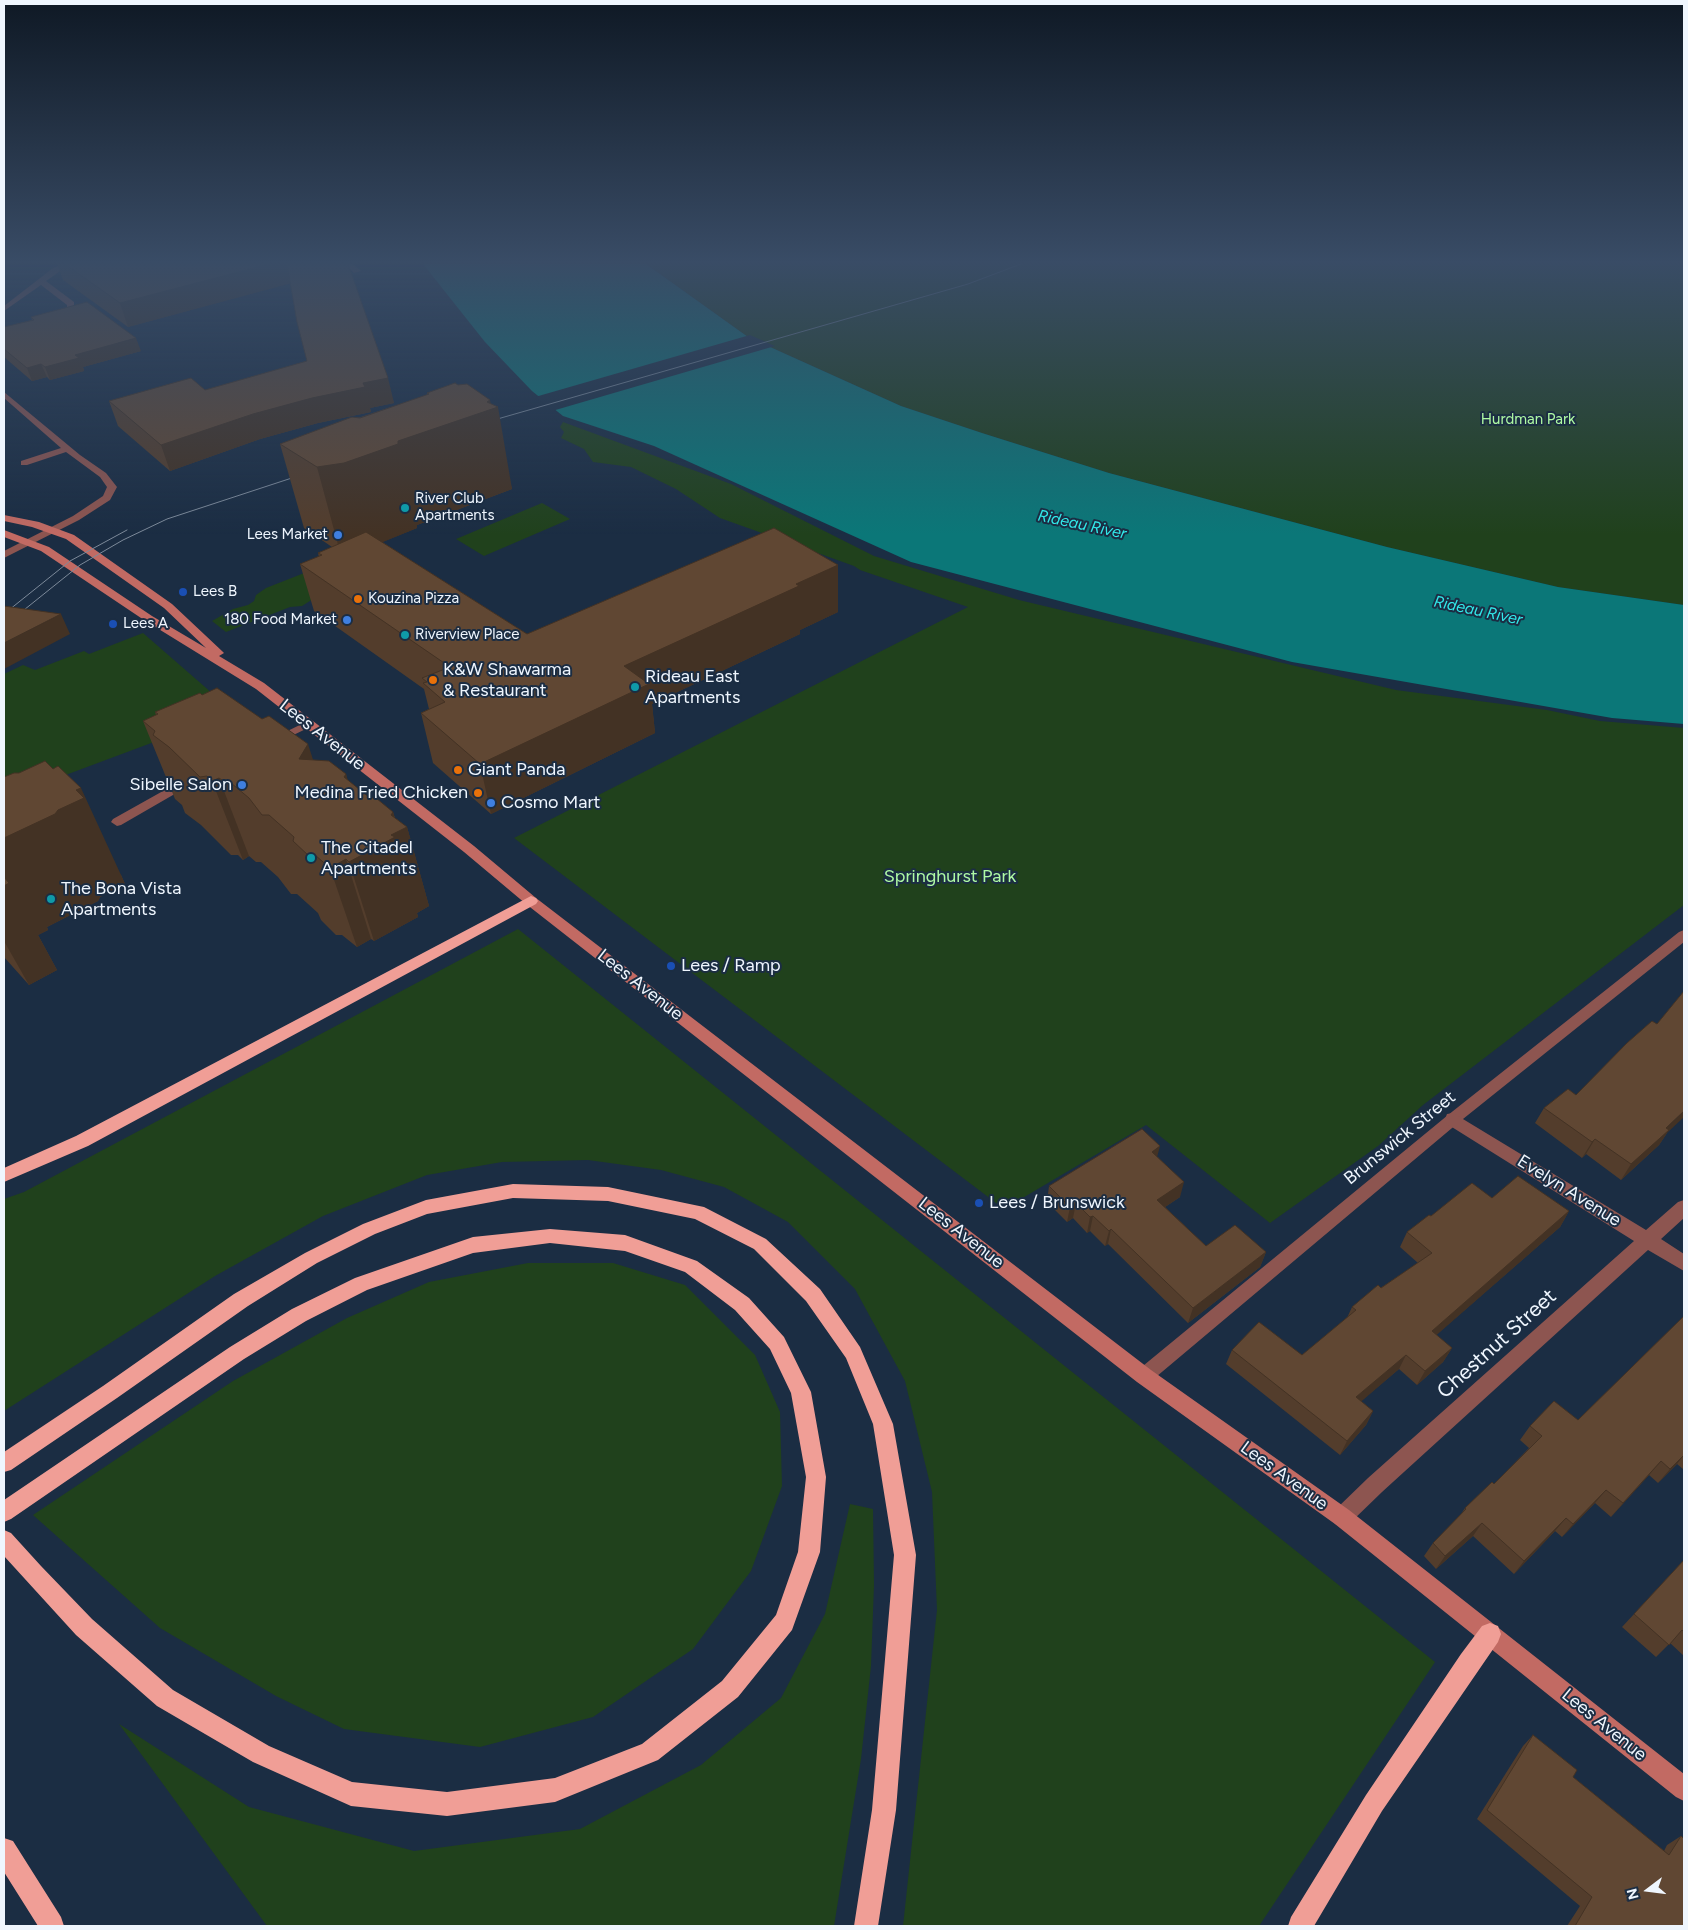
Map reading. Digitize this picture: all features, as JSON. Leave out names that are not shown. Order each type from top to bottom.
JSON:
[{"type":"highway","points":[[4,1175],[82,1141],[531,901]]},
{"type":"highway","points":[[4,1463],[110,1392],[241,1300],[311,1258],[369,1229],[426,1207],[513,1191],[608,1194],[698,1212],[760,1244],[812,1295],[853,1352],[883,1424],[904,1556],[884,1810],[866,1926]]},
{"type":"highway","points":[[4,1512],[236,1353],[300,1315],[361,1284],[473,1245],[550,1236],[625,1243],[691,1266],[742,1304],[777,1343],[801,1392],[816,1477],[808,1552],[784,1622],[730,1689],[650,1752],[555,1790],[447,1804],[351,1794],[261,1754],[165,1698],[84,1626],[33,1574],[4,1540]]},
{"type":"highway","points":[[1300,1926],[1374,1803],[1490,1634]]},
{"type":"highway","points":[[4,1850],[52,1926]]},
{"type":"main road","name":"Lees Avenue","points":[[4,518],[30,522],[54,530],[77,542],[168,606],[240,673]]},
{"type":"main road","name":"Lees Avenue","points":[[4,533],[30,542],[52,554],[96,585],[260,686],[467,848],[531,901],[1144,1376],[1342,1517],[1684,1789]]},
{"type":"street","name":"Evelyn Avenue","points":[[1454,1119],[1684,1263]]},
{"type":"street","name":"Chestnut Street","points":[[1342,1517],[1375,1485],[1684,1207]]},
{"type":"lane","points":[[4,395],[110,482],[112,490],[107,498],[54,530],[4,555]]},
{"type":"lane","points":[[24,463],[68,448]]},
{"type":"lane","points":[[266,744],[308,724]]},
{"type":"lane","points":[[117,822],[173,788],[198,776]]},
{"type":"lane","name":"Brunswick Street","points":[[1144,1376],[1454,1119],[1684,935]]},
{"type":"green space","name":"Hurdman Park","points":[[786,354],[1684,354],[1684,605],[1558,587],[1387,547],[1109,473],[901,406]]},
{"type":"green space","name":"Springhurst Park","points":[[563,422],[731,484],[874,556],[1019,600],[1396,690],[1547,710],[1600,721],[1684,728],[1684,905],[1423,1105],[1378,1146],[1270,1223],[1146,1125],[1004,1209],[514,838],[968,607],[860,570],[854,566],[720,518],[676,489],[631,467],[593,462],[584,449],[561,438],[564,432],[560,427]]},
{"type":"green space","points":[[542,503],[570,519],[484,556],[456,539]]},
{"type":"green space","points":[[317,568],[313,599],[302,606],[290,607],[226,632],[212,621],[233,609],[248,605],[254,601],[256,595],[266,588]]},
{"type":"green space","points":[[143,633],[228,707],[154,742],[4,798],[4,674],[23,665],[35,670],[84,651],[89,654]]},
{"type":"green space","points":[[518,929],[1435,1662],[1259,1926],[903,1926],[937,1610],[932,1492],[905,1381],[855,1289],[788,1222],[724,1187],[661,1170],[588,1160],[502,1162],[427,1175],[323,1216],[215,1276],[4,1411],[4,1199],[24,1192]]},
{"type":"green space","points":[[528,1263],[613,1263],[685,1285],[755,1355],[780,1412],[782,1486],[751,1571],[693,1649],[593,1717],[480,1747],[344,1729],[276,1696],[160,1628],[33,1515],[233,1381],[347,1318],[429,1282]]},
{"type":"green space","points":[[850,1504],[873,1509],[874,1585],[871,1666],[861,1759],[834,1926],[267,1926],[119,1724],[249,1807],[414,1851],[580,1829],[701,1765],[781,1698],[825,1614]]},
{"type":"water","name":"Rideau River","points":[[497,354],[786,354],[901,406],[1109,473],[1387,547],[1558,587],[1684,605],[1684,724],[1612,718],[1292,662],[911,562],[654,446],[563,416],[532,391]]},
{"type":"pier","points":[[684,354],[747,354],[552,411],[535,397]]},
{"type":"building","points":[[10,354],[78,354],[75,355],[79,358],[45,367],[41,364],[27,368]]},
{"type":"building","points":[[305,354],[380,354],[388,378],[363,383],[365,387],[312,398],[253,414],[161,445],[109,401],[191,378],[205,390],[307,361]]},
{"type":"building","points":[[455,383],[458,385],[467,384],[490,400],[487,402],[498,407],[398,441],[398,444],[344,463],[317,467],[280,444],[352,417],[360,418],[429,394],[427,393]]},
{"type":"building","points":[[774,528],[838,565],[796,584],[799,586],[624,666],[649,684],[480,764],[421,713],[445,702],[423,683],[427,682],[422,678],[450,667],[300,564],[322,555],[318,553],[366,532],[527,634]]},
{"type":"building","points":[[4,606],[61,614],[4,643]]},
{"type":"building","points":[[217,688],[262,719],[269,716],[308,744],[299,759],[329,761],[346,774],[344,777],[370,798],[376,798],[393,812],[391,815],[407,827],[391,835],[395,837],[349,862],[346,859],[330,868],[315,855],[309,856],[293,841],[294,837],[269,815],[262,815],[249,798],[231,783],[226,783],[219,778],[212,781],[207,776],[200,777],[169,747],[153,735],[155,731],[143,721],[158,714],[155,712]]},
{"type":"building","points":[[45,761],[53,769],[58,766],[81,788],[76,790],[84,798],[4,838],[4,777],[19,773]]},
{"type":"building","points":[[4,877],[9,883],[4,886]]},
{"type":"building","points":[[1684,991],[1684,1111],[1666,1128],[1669,1130],[1631,1164],[1595,1139],[1592,1142],[1544,1108],[1568,1089],[1576,1095],[1627,1043],[1652,1021],[1657,1024]]},
{"type":"building","points":[[1142,1129],[1160,1146],[1152,1152],[1184,1182],[1157,1200],[1206,1246],[1235,1225],[1266,1252],[1193,1308],[1111,1229],[1109,1231],[1093,1216],[1090,1217],[1076,1203],[1070,1207],[1049,1186]]},
{"type":"building","points":[[1518,1176],[1569,1211],[1432,1331],[1452,1348],[1425,1371],[1406,1355],[1356,1397],[1373,1411],[1347,1441],[1232,1350],[1259,1322],[1302,1355],[1356,1310],[1352,1307],[1378,1285],[1381,1288],[1432,1253],[1407,1232],[1429,1215],[1431,1216],[1472,1183],[1492,1198]]},
{"type":"building","points":[[1684,1316],[1684,1455],[1670,1469],[1661,1461],[1623,1503],[1606,1490],[1573,1524],[1566,1518],[1524,1561],[1482,1523],[1445,1556],[1433,1543],[1465,1508],[1492,1482],[1494,1484],[1542,1436],[1530,1426],[1554,1401],[1578,1420]]},
{"type":"building","points":[[1684,1560],[1684,1632],[1682,1630],[1669,1645],[1634,1614]]},
{"type":"building","points":[[1533,1735],[1577,1770],[1573,1777],[1669,1855],[1681,1836],[1684,1839],[1684,1926],[1575,1926],[1592,1897],[1487,1810]]},
{"type":"tram line","points":[[487,422],[724,354]]},
{"type":"tram line","points":[[4,626],[80,565],[123,540],[167,519],[304,474]]},
{"type":"tram line","points":[[4,614],[70,561],[127,530]]},
{"type":"place","name":"River Club Apartments","points":[[405,508]]},
{"type":"place","name":"Lees Market","points":[[338,535]]},
{"type":"place","name":"Lees B","points":[[183,592]]},
{"type":"place","name":"Kouzina Pizza","points":[[358,599]]},
{"type":"place","name":"180 Food Market","points":[[347,620]]},
{"type":"place","name":"Lees A","points":[[113,624]]},
{"type":"place","name":"Riverview Place","points":[[405,635]]},
{"type":"place","name":"K&W Shawarma & Restaurant","points":[[433,680]]},
{"type":"place","name":"Rideau East Apartments","points":[[635,687]]},
{"type":"place","name":"Giant Panda","points":[[458,770]]},
{"type":"place","name":"Sibelle Salon","points":[[242,785]]},
{"type":"place","name":"Medina Fried Chicken","points":[[478,793]]},
{"type":"place","name":"Cosmo Mart","points":[[491,803]]},
{"type":"place","name":"The Citadel Apartments","points":[[311,858]]},
{"type":"place","name":"The Bona Vista Apartments","points":[[51,899]]},
{"type":"place","name":"Lees / Ramp","points":[[671,966]]},
{"type":"place","name":"Lees / Brunswick","points":[[979,1203]]}]
